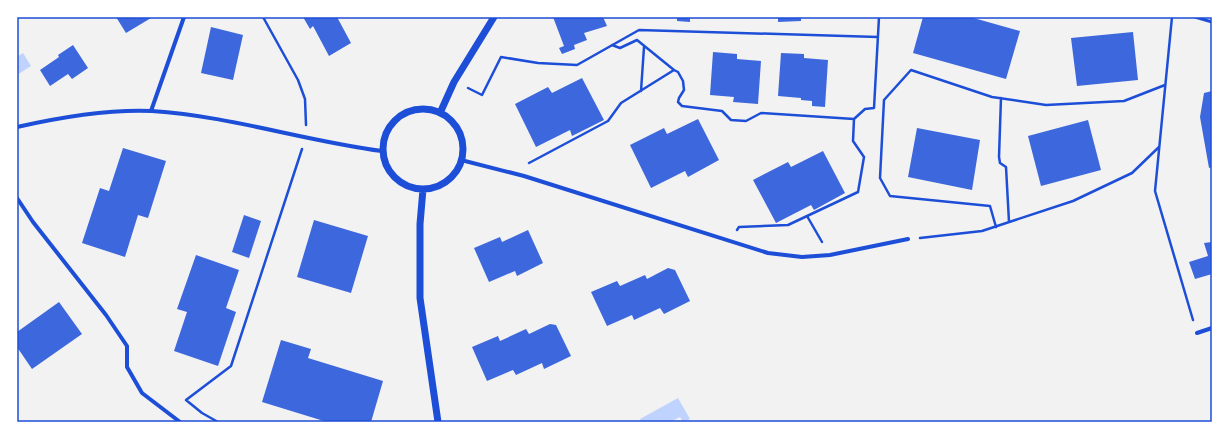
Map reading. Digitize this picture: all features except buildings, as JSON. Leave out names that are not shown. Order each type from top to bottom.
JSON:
[{"type":"street","points":[[151,111],[184,17]]},
{"type":"street","points":[[440,113],[454,82],[494,17]]},
{"type":"street","points":[[427,109],[440,113],[449,119],[461,138],[461,160],[456,171],[447,180],[436,187],[423,189],[411,187],[400,182],[391,174],[385,163],[382,151],[384,137],[391,125],[401,116],[413,110],[427,109]]},
{"type":"street","points":[[17,128],[60,117],[151,111],[192,115],[348,146],[382,151]]},
{"type":"street","points":[[461,160],[524,176],[729,242],[768,253],[802,257],[830,255],[908,239]]},
{"type":"street","points":[[423,189],[420,224],[420,298],[438,422]]},
{"type":"street","points":[[17,198],[33,222],[106,315],[127,346],[126,367],[142,392],[180,422]]},
{"type":"street","points":[[1197,333],[1212,328]]},
{"type":"lane","points":[[1194,17],[1212,22]]},
{"type":"path","points":[[218,422],[202,413],[186,400],[231,366],[306,137],[305,98],[298,80],[263,17]]},
{"type":"path","points":[[612,45],[620,48],[637,40],[644,47],[678,72],[683,81],[684,90],[678,102],[682,106],[722,111],[731,120],[746,121],[761,113],[854,119],[865,110],[874,108],[879,17]]},
{"type":"path","points":[[1172,17],[1155,191],[1197,333]]},
{"type":"path","points":[[454,82],[482,95],[501,57],[538,63],[577,65],[639,30],[878,37]]},
{"type":"path","points":[[640,91],[644,47]]},
{"type":"path","points":[[524,176],[529,163],[608,121],[621,103],[674,70]]},
{"type":"path","points":[[996,227],[990,206],[890,196],[880,178],[884,100],[911,70],[1001,98],[1046,105],[1124,101],[1165,85]]},
{"type":"path","points":[[1001,98],[999,157],[1000,163],[1006,167],[1009,222]]},
{"type":"path","points":[[729,242],[739,227],[788,225],[858,192],[864,157],[852,141],[854,119]]},
{"type":"path","points":[[908,239],[982,231],[1073,201],[1132,173],[1159,147]]},
{"type":"path","points":[[808,216],[830,255]]},
{"type":"water","points":[[23,53],[31,66],[17,75],[17,57]]},
{"type":"water","points":[[678,398],[690,419],[683,422],[680,417],[670,422],[642,422],[640,419]]}]
